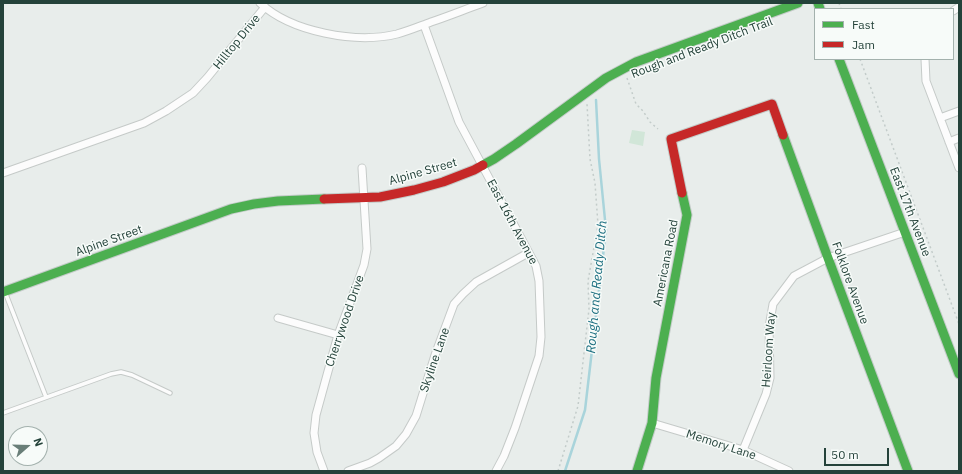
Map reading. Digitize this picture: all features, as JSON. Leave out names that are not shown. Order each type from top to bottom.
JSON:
[{"type":"street","name":"Hilltop Drive","points":[[3,173],[144,123],[166,111],[192,93],[207,78],[263,5],[283,18],[308,29],[335,36],[363,38],[391,35],[424,25],[483,3]]},
{"type":"street","name":"Alpine Street","points":[[4,292],[231,209],[278,201],[380,197],[443,182],[482,166],[516,144],[606,78],[636,62],[798,3]]},
{"type":"street","name":"East 16th Avenue","points":[[424,25],[459,122],[536,266],[539,281],[541,337],[539,356],[515,428],[504,456],[496,471]]},
{"type":"street","name":"East 17th Avenue","points":[[839,60],[959,374]]},
{"type":"street","points":[[925,60],[926,81],[959,168]]},
{"type":"street","name":"Folklore Avenue","points":[[772,104],[908,471]]},
{"type":"street","name":"Americana Road","points":[[637,471],[652,423],[656,378],[687,215],[672,139],[772,104]]},
{"type":"street","points":[[940,118],[959,111]]},
{"type":"street","points":[[949,142],[959,138]]},
{"type":"street","name":"Cherrywood Drive","points":[[324,471],[317,452],[314,433],[316,415],[338,336],[364,265],[367,249],[362,168]]},
{"type":"street","name":"Heirloom Way","points":[[744,450],[766,394],[770,378],[769,326],[773,304],[794,276],[828,258],[905,232]]},
{"type":"street","name":"Skyline Lane","points":[[348,471],[379,458],[396,446],[406,434],[416,416],[435,355],[454,304],[476,282],[528,253]]},
{"type":"street","points":[[278,318],[338,336]]},
{"type":"street","name":"Memory Lane","points":[[652,423],[744,450],[789,471]]},
{"type":"lane","points":[[4,292],[46,397]]},
{"type":"lane","points":[[3,413],[111,374],[121,372],[132,375],[170,393]]},
{"type":"path","points":[[860,60],[959,324]]},
{"type":"path","points":[[621,70],[626,76],[636,104],[643,111],[650,122],[658,129]]},
{"type":"path","points":[[558,471],[578,406],[589,309],[588,280],[598,225],[596,183],[590,159],[587,103]]},
{"type":"green space","points":[[632,130],[645,132],[643,146],[629,143]]},
{"type":"waterway","name":"Rough and Ready Ditch","points":[[565,471],[585,410],[606,230],[599,159],[596,100]]},
{"type":"traffic: fast","points":[[483,165],[516,144],[606,78],[636,62],[798,3]]},
{"type":"traffic: fast","points":[[818,3],[820,8]]},
{"type":"traffic: fast","points":[[839,60],[959,374]]},
{"type":"traffic: fast","points":[[783,135],[908,471]]},
{"type":"traffic: fast","points":[[637,471],[652,423],[656,378],[687,215],[682,193]]},
{"type":"traffic: fast","points":[[3,292],[231,209],[278,201],[324,199]]},
{"type":"traffic: jam","points":[[682,193],[671,139],[772,104],[783,135]]},
{"type":"traffic: jam","points":[[324,199],[380,197],[414,190],[443,182],[483,165]]}]
